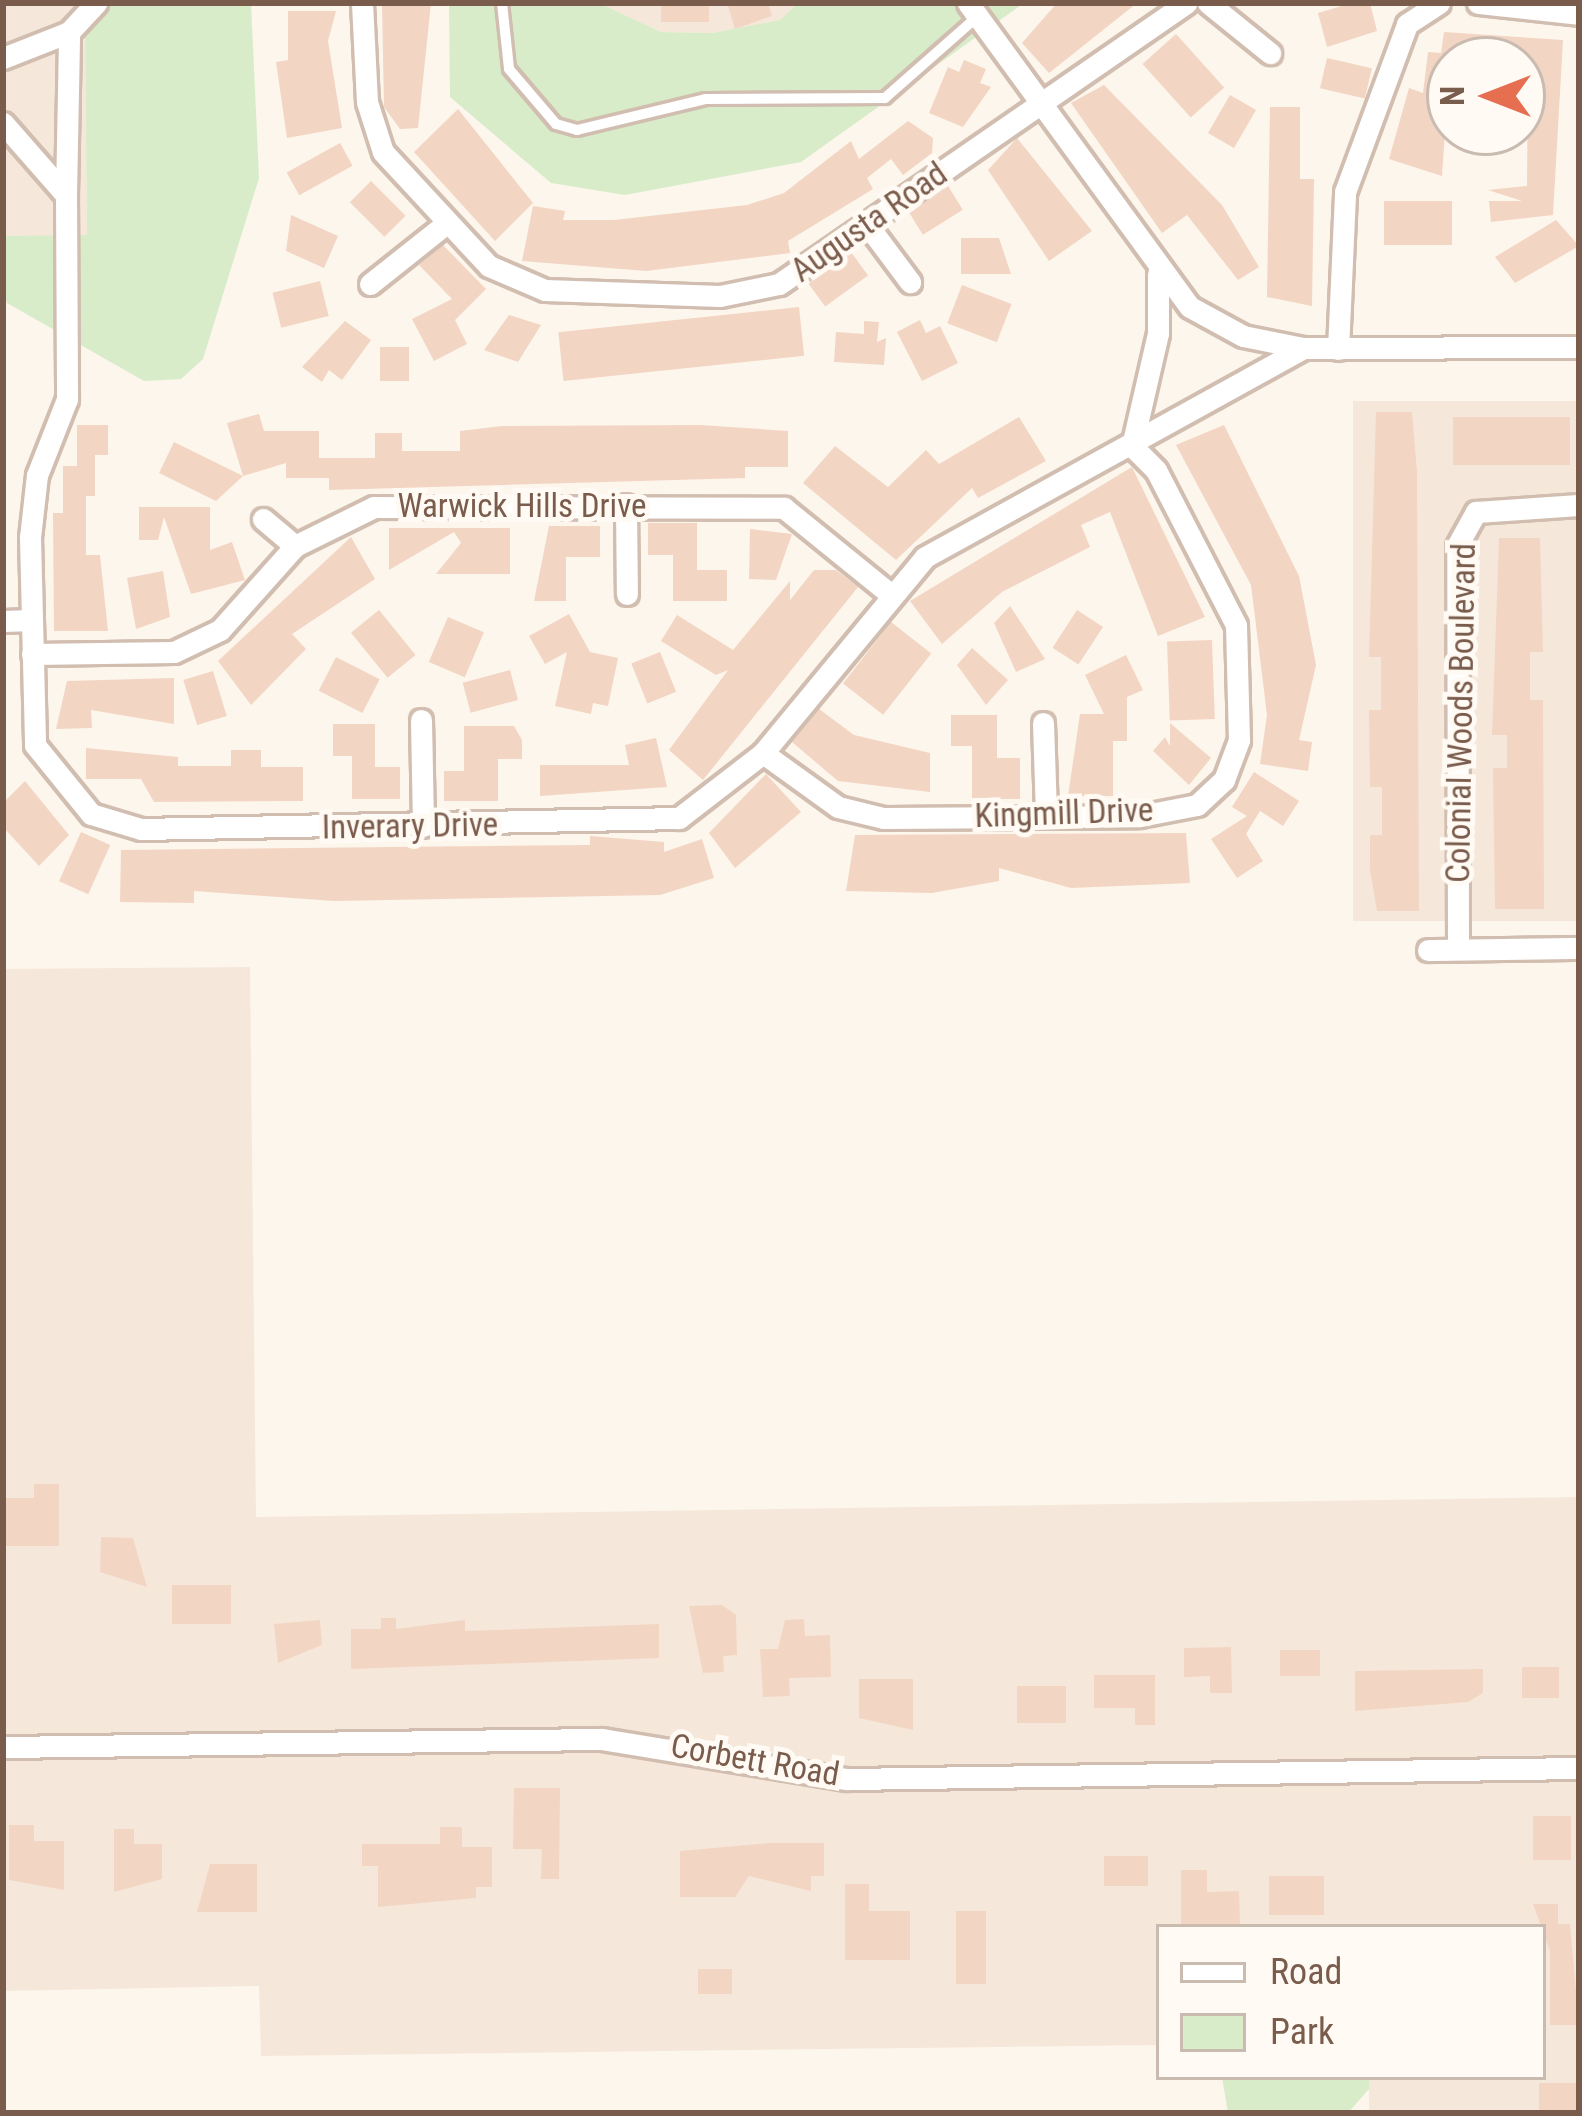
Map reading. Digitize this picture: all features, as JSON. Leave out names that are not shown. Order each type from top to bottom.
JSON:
[{"type":"street","points":[[3,58],[69,32],[96,3]]},
{"type":"street","name":"Augusta Road","points":[[362,3],[367,102],[383,152],[443,226],[489,266],[545,290],[720,296],[779,284],[1187,3]]},
{"type":"street","points":[[1208,3],[1270,52]]},
{"type":"street","points":[[1338,349],[1345,192],[1407,24],[1439,3]]},
{"type":"street","points":[[1478,3],[1579,14]]},
{"type":"street","points":[[974,9],[1158,274],[1243,336],[1303,348],[1579,347]]},
{"type":"street","name":"Inverary Drive","points":[[69,32],[67,399],[38,475],[32,620],[35,745],[91,814],[141,830],[679,818],[763,753],[889,593],[925,557],[1303,348]]},
{"type":"street","points":[[3,123],[66,195]]},
{"type":"street","points":[[866,223],[910,281]]},
{"type":"street","points":[[370,284],[443,226]]},
{"type":"street","points":[[1132,446],[1158,333],[1158,274]]},
{"type":"street","name":"Kingmill Drive","points":[[763,753],[838,807],[883,818],[1197,805],[1224,780],[1239,740],[1236,625],[1156,470],[1132,446]]},
{"type":"street","name":"Colonial Woods Boulevard","points":[[1458,950],[1457,546],[1476,512],[1579,505]]},
{"type":"street","points":[[626,506],[627,594]]},
{"type":"street","name":"Warwick Hills Drive","points":[[32,655],[174,652],[220,631],[295,546],[374,507],[784,508],[889,593]]},
{"type":"street","points":[[263,519],[295,546]]},
{"type":"street","points":[[3,621],[32,620]]},
{"type":"street","points":[[421,720],[423,826]]},
{"type":"street","points":[[1042,723],[1046,814]]},
{"type":"street","points":[[1428,950],[1579,949]]},
{"type":"street","name":"Corbett Road","points":[[3,1747],[602,1739],[847,1779],[1579,1768]]},
{"type":"lane","points":[[502,3],[509,69],[556,124],[577,130],[706,99],[885,98],[974,9]]},
{"type":"shaded area","points":[[3,3],[112,3],[85,34],[87,236],[3,236]]},
{"type":"shaded area","points":[[599,3],[798,3],[781,20],[712,33],[661,32]]},
{"type":"shaded area","points":[[1353,401],[1579,401],[1579,921],[1353,921]]},
{"type":"shaded area","points":[[250,967],[256,1517],[1579,1497],[1579,2113],[1369,2113],[1369,2080],[1546,2080],[1546,1924],[1156,1924],[1156,2045],[261,2056],[259,1986],[3,1991],[3,969]]},
{"type":"green space","points":[[112,3],[251,3],[259,178],[203,359],[181,379],[144,381],[7,303],[3,290],[3,236],[87,235],[85,34]]},
{"type":"green space","points":[[449,3],[599,3],[661,32],[712,33],[780,20],[798,3],[1024,3],[801,162],[625,195],[551,183],[450,97]]},
{"type":"green space","points":[[1222,2080],[1369,2080],[1369,2089],[1348,2113],[1228,2113]]},
{"type":"building","points":[[382,3],[431,3],[418,128],[400,129],[384,107]]},
{"type":"building","points":[[661,3],[709,3],[709,22],[661,22]]},
{"type":"building","points":[[727,3],[768,3],[772,16],[735,29]]},
{"type":"building","points":[[1057,3],[1137,3],[1049,73],[1022,43]]},
{"type":"building","points":[[1370,3],[1377,31],[1327,47],[1318,13]]},
{"type":"building","points":[[288,11],[336,11],[328,41],[342,128],[287,138],[276,62],[288,60]]},
{"type":"building","points":[[1444,32],[1504,36],[1443,36]]},
{"type":"building","points":[[1176,34],[1224,88],[1191,118],[1143,64]]},
{"type":"building","points":[[1546,39],[1563,40],[1553,215],[1491,222],[1489,201],[1522,201],[1488,190],[1527,186],[1527,156],[1546,156]]},
{"type":"building","points":[[1327,58],[1372,68],[1365,99],[1320,88]]},
{"type":"building","points":[[964,60],[986,69],[980,83],[991,87],[963,127],[929,113],[948,67],[959,72]]},
{"type":"building","points":[[1426,68],[1426,156],[1443,156],[1442,176],[1389,159],[1409,88],[1423,93]]},
{"type":"building","points":[[1104,85],[1222,205],[1259,267],[1238,280],[1187,215],[1162,233],[1071,103]]},
{"type":"building","points":[[1230,95],[1256,110],[1234,148],[1208,133]]},
{"type":"building","points":[[1270,107],[1300,107],[1300,179],[1314,179],[1312,306],[1267,297]]},
{"type":"building","points":[[458,109],[533,203],[495,241],[414,152]]},
{"type":"building","points":[[908,121],[933,138],[932,153],[903,175],[891,159],[867,178],[873,189],[788,241],[790,253],[646,271],[522,261],[533,206],[565,211],[563,220],[614,220],[747,205],[784,193],[851,141],[859,159]]},
{"type":"building","points":[[1017,138],[1092,231],[1049,261],[988,170]]},
{"type":"building","points":[[340,143],[353,166],[299,195],[287,173]]},
{"type":"building","points":[[371,181],[406,216],[384,237],[350,202]]},
{"type":"building","points":[[948,186],[963,210],[923,235],[908,211]]},
{"type":"building","points":[[1384,201],[1452,201],[1452,245],[1384,245]]},
{"type":"building","points":[[291,215],[338,236],[324,268],[286,251]]},
{"type":"building","points":[[1556,220],[1579,246],[1515,283],[1495,257]]},
{"type":"building","points":[[961,238],[999,238],[1011,274],[961,274]]},
{"type":"building","points":[[443,245],[486,289],[455,320],[467,344],[434,361],[412,319],[452,299],[419,265]]},
{"type":"building","points":[[851,252],[868,275],[825,307],[808,283]]},
{"type":"building","points":[[320,281],[329,316],[281,328],[272,293]]},
{"type":"building","points":[[962,285],[1011,304],[997,342],[947,323]]},
{"type":"building","points":[[799,307],[804,356],[563,381],[558,332]]},
{"type":"building","points":[[509,315],[541,325],[518,362],[484,350]]},
{"type":"building","points":[[920,320],[926,333],[940,326],[958,363],[922,381],[897,332]]},
{"type":"building","points":[[345,321],[371,340],[342,380],[329,370],[322,382],[302,367]]},
{"type":"building","points":[[864,321],[879,322],[877,342],[886,338],[884,365],[834,362],[836,332],[864,334]]},
{"type":"building","points":[[380,347],[409,347],[409,381],[380,381]]},
{"type":"building","points":[[1376,412],[1412,412],[1417,472],[1419,911],[1377,911],[1370,870],[1370,835],[1382,835],[1382,787],[1370,787],[1369,710],[1381,710],[1381,657],[1369,657]]},
{"type":"building","points":[[259,414],[264,431],[319,431],[319,458],[375,458],[375,433],[402,433],[402,451],[460,451],[460,431],[502,426],[700,425],[788,431],[788,467],[745,467],[745,478],[329,490],[329,478],[286,478],[286,463],[243,476],[227,423]]},
{"type":"building","points":[[1019,417],[1046,461],[978,498],[972,488],[896,560],[803,483],[835,446],[888,487],[926,450],[939,464]]},
{"type":"building","points":[[1453,417],[1570,417],[1570,465],[1453,465]]},
{"type":"building","points":[[77,425],[108,425],[108,455],[95,455],[95,496],[86,496],[86,555],[100,555],[108,631],[54,631],[53,513],[63,513],[63,466],[77,466]]},
{"type":"building","points":[[1224,425],[1299,576],[1316,665],[1299,740],[1312,742],[1308,771],[1260,764],[1267,715],[1251,585],[1176,445]]},
{"type":"building","points":[[174,442],[243,476],[216,501],[159,473]]},
{"type":"building","points":[[1132,467],[1205,617],[1158,636],[1110,512],[1081,525],[1090,547],[1002,592],[942,644],[910,601]]},
{"type":"building","points":[[139,507],[210,507],[210,550],[232,542],[245,580],[191,594],[164,517],[158,540],[139,540]]},
{"type":"building","points":[[648,523],[697,523],[697,570],[727,570],[727,601],[673,601],[673,555],[648,555]]},
{"type":"building","points":[[549,526],[600,526],[600,557],[566,557],[566,601],[534,601]]},
{"type":"building","points":[[389,528],[510,528],[510,574],[436,574],[461,543],[454,532],[389,570]]},
{"type":"building","points":[[750,529],[792,534],[776,580],[749,579]]},
{"type":"building","points":[[351,537],[375,579],[292,634],[306,649],[251,705],[218,661]]},
{"type":"building","points":[[1499,538],[1540,538],[1543,652],[1530,652],[1530,700],[1543,700],[1544,909],[1495,909],[1493,768],[1507,768],[1507,735],[1492,735]]},
{"type":"building","points":[[814,570],[836,570],[858,587],[703,780],[669,750],[728,670],[716,675],[661,641],[677,615],[733,650],[790,581],[790,600]]},
{"type":"building","points":[[163,571],[170,617],[136,629],[127,578]]},
{"type":"building","points":[[1010,606],[1045,659],[1016,672],[994,623]]},
{"type":"building","points":[[379,610],[416,655],[388,678],[351,633]]},
{"type":"building","points":[[1077,610],[1103,627],[1078,665],[1052,648]]},
{"type":"building","points":[[569,614],[590,652],[618,658],[608,706],[593,703],[591,714],[555,706],[567,652],[545,664],[529,636]]},
{"type":"building","points":[[448,617],[484,632],[465,677],[429,662]]},
{"type":"building","points":[[891,622],[931,653],[883,715],[843,683]]},
{"type":"building","points":[[1212,640],[1215,719],[1170,721],[1167,642]]},
{"type":"building","points":[[972,648],[1008,680],[986,705],[957,665]]},
{"type":"building","points":[[660,652],[676,692],[647,703],[631,664]]},
{"type":"building","points":[[1126,655],[1143,690],[1127,697],[1127,741],[1113,741],[1113,796],[1068,796],[1080,714],[1104,714],[1085,675]]},
{"type":"building","points":[[336,657],[380,679],[362,713],[319,691]]},
{"type":"building","points":[[510,670],[518,700],[471,713],[463,683]]},
{"type":"building","points":[[213,671],[227,716],[197,725],[183,680]]},
{"type":"building","points":[[174,678],[174,724],[91,710],[92,728],[56,729],[67,681]]},
{"type":"building","points":[[819,709],[854,735],[930,753],[930,792],[838,781],[792,742]]},
{"type":"building","points":[[951,715],[997,715],[997,758],[1020,758],[1020,799],[972,799],[972,746],[951,746]]},
{"type":"building","points":[[1170,723],[1211,758],[1189,785],[1153,751],[1165,737],[1170,746]]},
{"type":"building","points":[[333,724],[375,724],[375,767],[400,767],[400,799],[352,799],[352,756],[333,756]]},
{"type":"building","points":[[464,726],[514,726],[522,740],[522,759],[498,759],[498,801],[444,801],[444,771],[464,771]]},
{"type":"building","points":[[656,738],[667,787],[540,796],[540,765],[629,765],[625,745]]},
{"type":"building","points":[[86,748],[178,757],[178,766],[231,766],[231,750],[261,750],[261,767],[303,767],[303,801],[154,802],[141,779],[86,779]]},
{"type":"building","points":[[1254,772],[1299,801],[1283,826],[1260,811],[1246,834],[1263,861],[1237,878],[1211,839],[1247,816],[1232,807]]},
{"type":"building","points":[[766,774],[801,812],[735,868],[709,833]]},
{"type":"building","points":[[25,781],[69,835],[39,866],[3,827],[3,803]]},
{"type":"building","points":[[81,832],[110,845],[88,894],[59,881]]},
{"type":"building","points":[[1186,833],[1190,883],[1071,888],[999,868],[999,881],[932,893],[846,891],[855,835]]},
{"type":"building","points":[[590,836],[664,842],[664,852],[702,839],[714,878],[660,895],[334,901],[194,891],[194,903],[120,902],[121,850],[590,845]]},
{"type":"building","points":[[34,1484],[59,1484],[59,1546],[3,1546],[3,1498],[34,1498]]},
{"type":"building","points":[[101,1537],[133,1538],[147,1587],[100,1572]]},
{"type":"building","points":[[172,1585],[231,1585],[231,1624],[172,1624]]},
{"type":"building","points":[[722,1605],[736,1615],[737,1655],[723,1656],[724,1672],[703,1673],[689,1606]]},
{"type":"building","points":[[381,1618],[396,1618],[396,1629],[465,1620],[465,1631],[659,1624],[659,1658],[351,1669],[351,1629],[381,1629]]},
{"type":"building","points":[[804,1619],[805,1636],[830,1635],[831,1677],[789,1678],[790,1696],[763,1697],[760,1649],[778,1649],[785,1620]]},
{"type":"building","points":[[320,1620],[322,1645],[278,1663],[274,1624]]},
{"type":"building","points":[[1231,1647],[1232,1693],[1210,1693],[1210,1676],[1184,1677],[1184,1648]]},
{"type":"building","points":[[1280,1650],[1320,1650],[1320,1676],[1280,1676]]},
{"type":"building","points":[[1522,1667],[1559,1667],[1559,1698],[1522,1698]]},
{"type":"building","points":[[1483,1669],[1483,1693],[1468,1702],[1355,1711],[1355,1671]]},
{"type":"building","points":[[1094,1675],[1155,1675],[1155,1725],[1135,1725],[1135,1708],[1094,1708]]},
{"type":"building","points":[[859,1679],[913,1679],[913,1730],[859,1718]]},
{"type":"building","points":[[1017,1686],[1066,1686],[1066,1723],[1017,1723]]},
{"type":"building","points":[[514,1788],[560,1788],[559,1879],[541,1879],[542,1849],[513,1849]]},
{"type":"building","points":[[1533,1816],[1571,1816],[1571,1860],[1533,1860]]},
{"type":"building","points":[[9,1825],[34,1825],[34,1841],[64,1841],[64,1890],[9,1880]]},
{"type":"building","points":[[440,1827],[462,1827],[462,1847],[492,1847],[492,1887],[476,1887],[476,1898],[378,1907],[378,1866],[362,1866],[362,1844],[440,1844]]},
{"type":"building","points":[[114,1829],[134,1829],[134,1844],[162,1844],[162,1879],[114,1892]]},
{"type":"building","points":[[824,1843],[824,1876],[811,1876],[811,1891],[749,1876],[735,1897],[680,1897],[680,1851]]},
{"type":"building","points":[[1104,1856],[1148,1856],[1148,1886],[1104,1886]]},
{"type":"building","points":[[210,1864],[257,1864],[257,1912],[197,1912]]},
{"type":"building","points":[[1181,1870],[1207,1870],[1207,1892],[1239,1891],[1240,1924],[1181,1924]]},
{"type":"building","points":[[1269,1876],[1324,1876],[1324,1915],[1269,1915]]},
{"type":"building","points":[[845,1884],[869,1884],[869,1911],[910,1911],[910,1960],[845,1960]]},
{"type":"building","points":[[1533,1904],[1558,1904],[1558,1924],[1570,1924],[1579,2025],[1550,2025],[1550,1951],[1546,1924],[1540,1924]]},
{"type":"building","points":[[956,1911],[986,1911],[986,1984],[956,1984]]},
{"type":"building","points":[[698,1969],[732,1969],[732,1994],[698,1994]]},
{"type":"building","points":[[1539,2083],[1579,2083],[1579,2113],[1539,2113]]}]
